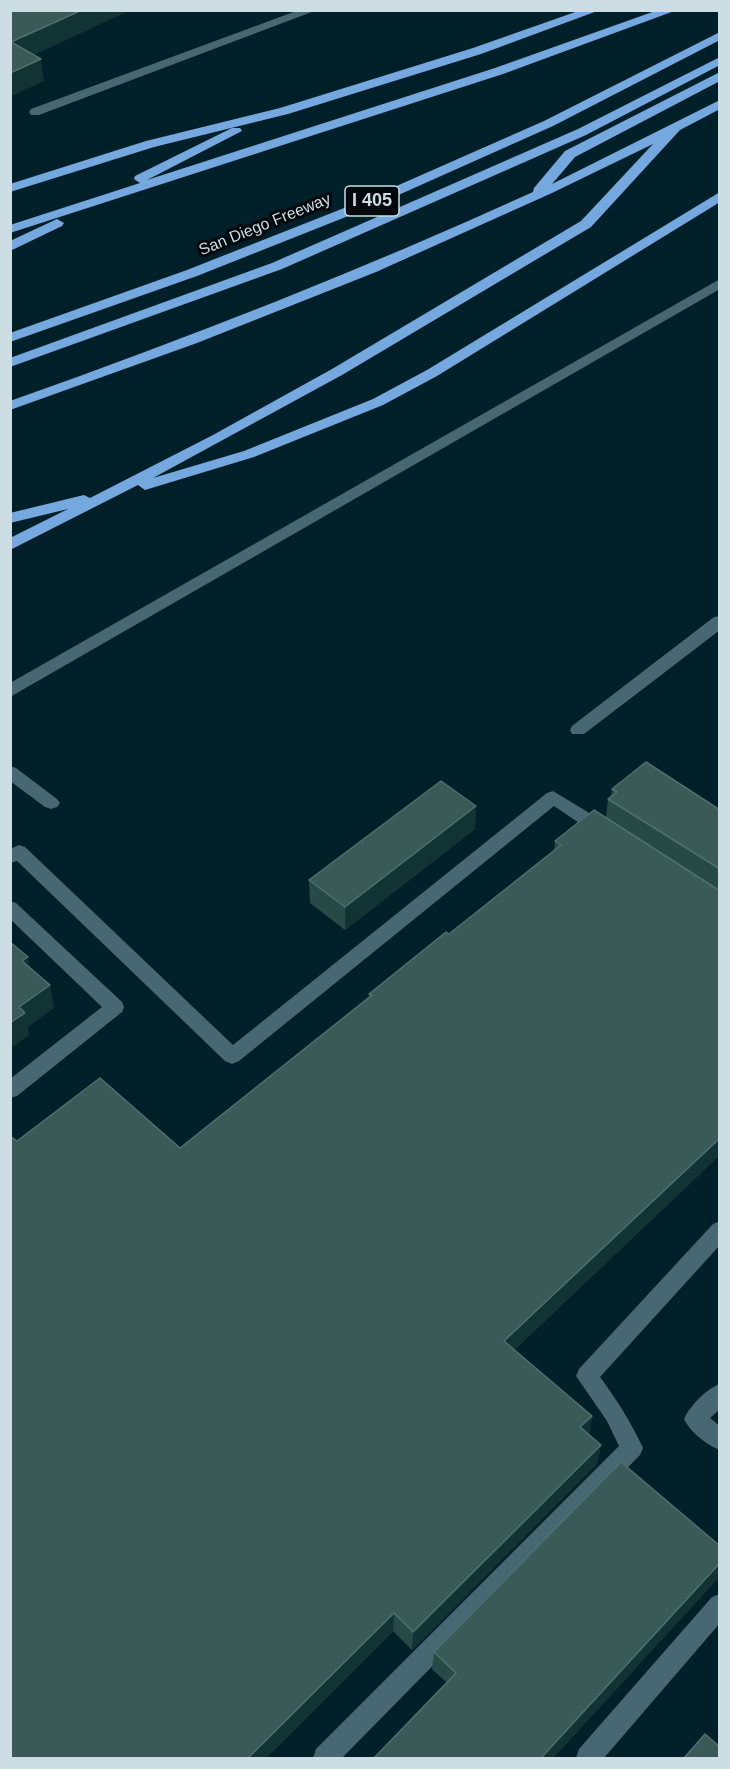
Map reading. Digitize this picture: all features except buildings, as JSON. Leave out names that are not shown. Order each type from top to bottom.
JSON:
[{"type":"highway","points":[[10,188],[150,144],[284,111],[477,51],[594,10]]},
{"type":"highway","points":[[10,229],[499,72],[671,10]]},
{"type":"highway","name":"San Diego Freeway","points":[[10,338],[205,268],[361,206],[473,158],[657,69],[720,35]]},
{"type":"highway","points":[[10,363],[277,266],[582,132],[720,60]]},
{"type":"highway","points":[[534,197],[570,154],[720,76]]},
{"type":"highway","points":[[10,406],[238,322],[387,262],[534,197],[720,104]]},
{"type":"highway","points":[[10,247],[185,154],[284,111]]},
{"type":"highway","points":[[10,545],[248,422],[586,224],[675,128]]},
{"type":"highway","points":[[10,518],[159,482],[249,454],[378,402],[432,373],[720,196]]},
{"type":"highway","points":[[10,552],[26,538]]},
{"type":"lane","points":[[35,112],[311,10]]},
{"type":"lane","points":[[10,691],[720,283]]},
{"type":"lane","points":[[578,730],[720,621]]},
{"type":"lane","points":[[10,772],[51,803]]},
{"type":"lane","points":[[10,857],[19,852],[232,1056],[553,797],[622,842]]},
{"type":"lane","points":[[10,908],[115,1007],[10,1090]]},
{"type":"lane","points":[[326,1758],[632,1448],[615,1414],[587,1376],[720,1230]]},
{"type":"lane","points":[[720,1394],[695,1419],[720,1440]]},
{"type":"lane","points":[[588,1758],[720,1605]]}]
